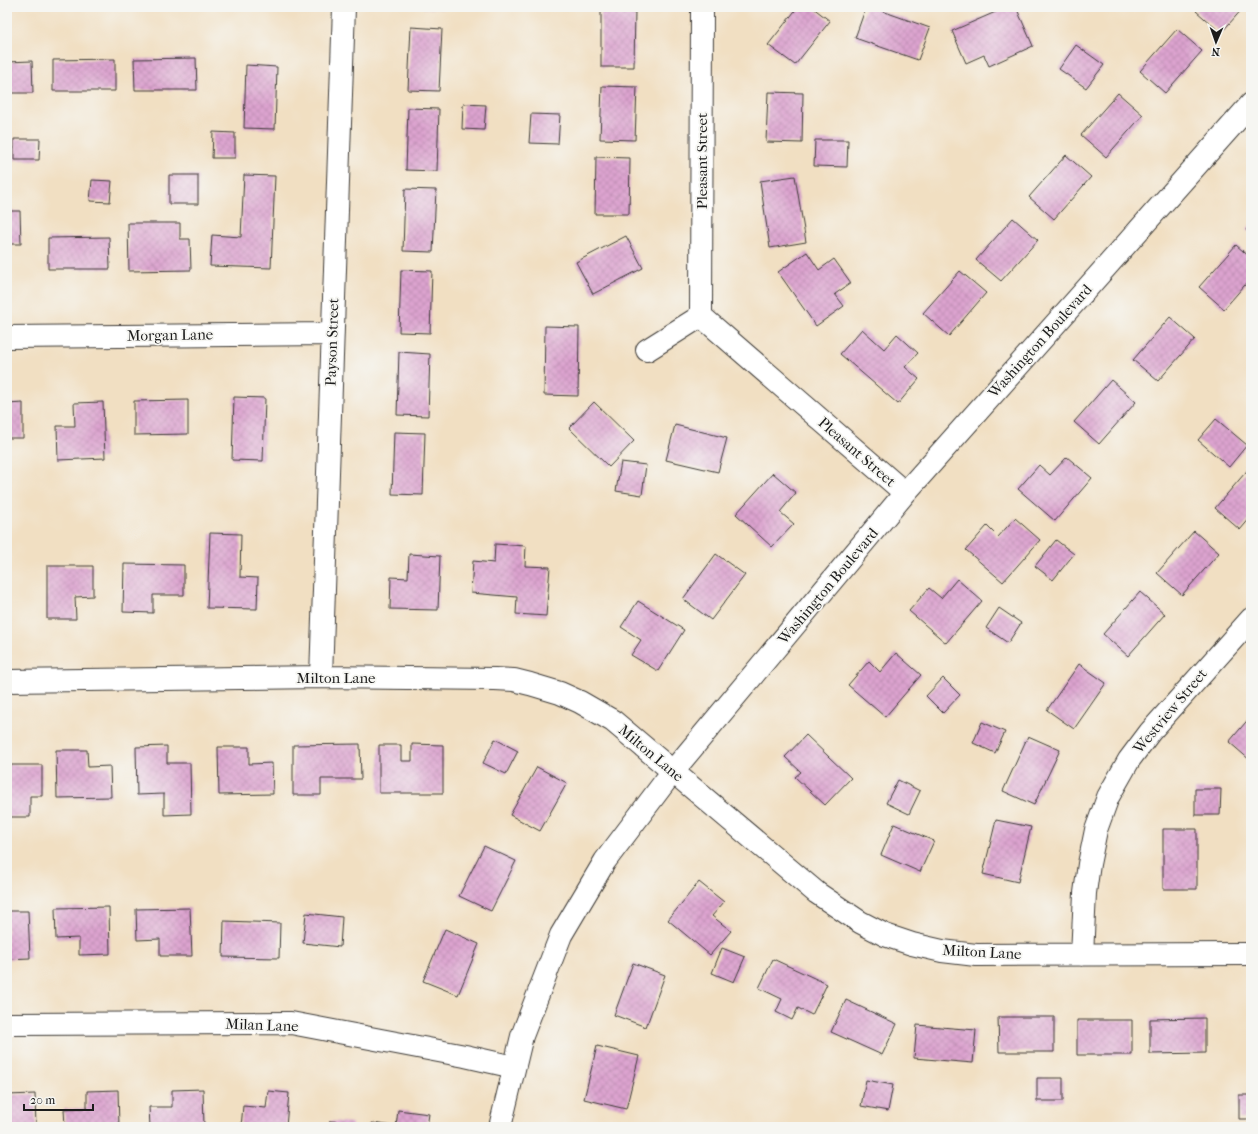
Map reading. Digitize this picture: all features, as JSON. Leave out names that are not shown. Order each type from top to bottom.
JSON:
[{"type":"street","name":"Payson Street","points":[[321,677],[344,7]]},
{"type":"street","name":"Pleasant Street","points":[[702,7],[701,316],[905,493]]},
{"type":"street","name":"Washington Boulevard","points":[[500,1127],[522,1036],[561,935],[605,861],[673,772],[905,493],[1251,104]]},
{"type":"street","points":[[647,350],[701,316]]},
{"type":"street","name":"Morgan Lane","points":[[7,337],[332,334]]},
{"type":"street","name":"Westview Street","points":[[1082,955],[1085,893],[1089,864],[1096,830],[1108,797],[1129,760],[1150,732],[1251,619]]},
{"type":"street","name":"Milton Lane","points":[[7,681],[321,677],[514,680],[560,693],[580,702],[613,721],[817,893],[860,922],[885,935],[942,951],[976,955],[1251,954]]},
{"type":"street","name":"Milan Lane","points":[[7,1024],[291,1023],[465,1056],[514,1067]]},
{"type":"building","points":[[443,7],[443,9],[423,8]]},
{"type":"building","points":[[798,7],[812,7],[830,21],[795,65],[768,45]]},
{"type":"building","points":[[866,7],[871,7],[930,28],[918,60],[855,38]]},
{"type":"building","points":[[1007,7],[1016,7],[1033,46],[989,66],[984,55],[966,63],[952,31]]},
{"type":"building","points":[[1200,7],[1244,7],[1221,33],[1196,11]]},
{"type":"building","points":[[601,10],[635,10],[634,67],[601,67]]},
{"type":"building","points":[[411,27],[442,29],[439,91],[408,90]]},
{"type":"building","points":[[1177,29],[1202,51],[1165,93],[1140,71]]},
{"type":"building","points":[[1076,45],[1104,65],[1086,88],[1059,69]]},
{"type":"building","points":[[196,58],[197,90],[135,90],[134,59]]},
{"type":"building","points":[[115,59],[115,91],[53,91],[53,60]]},
{"type":"building","points":[[32,61],[33,93],[7,93],[7,62]]},
{"type":"building","points":[[246,65],[277,67],[275,129],[244,128]]},
{"type":"building","points":[[602,86],[637,87],[635,140],[600,139]]},
{"type":"building","points":[[768,92],[803,93],[802,143],[766,142]]},
{"type":"building","points":[[1118,93],[1143,115],[1106,157],[1081,135]]},
{"type":"building","points":[[463,104],[486,105],[484,130],[462,129]]},
{"type":"building","points":[[408,108],[439,109],[437,171],[406,170]]},
{"type":"building","points":[[531,114],[560,115],[558,144],[529,143]]},
{"type":"building","points":[[213,132],[235,133],[235,158],[212,158]]},
{"type":"building","points":[[14,139],[40,139],[39,160],[14,160]]},
{"type":"building","points":[[815,140],[848,140],[847,167],[814,166]]},
{"type":"building","points":[[1066,155],[1091,177],[1054,219],[1029,197]]},
{"type":"building","points":[[596,157],[630,158],[629,214],[595,214]]},
{"type":"building","points":[[169,175],[198,175],[198,204],[169,204]]},
{"type":"building","points":[[244,175],[275,176],[271,268],[210,266],[212,235],[241,237]]},
{"type":"building","points":[[795,176],[806,242],[770,248],[760,181]]},
{"type":"building","points":[[92,180],[112,181],[110,202],[90,201]]},
{"type":"building","points":[[405,189],[436,190],[433,252],[403,251]]},
{"type":"building","points":[[7,211],[20,211],[21,244],[7,244]]},
{"type":"building","points":[[1013,218],[1038,240],[1001,281],[976,260]]},
{"type":"building","points":[[128,223],[180,223],[180,239],[190,239],[191,270],[129,271]]},
{"type":"building","points":[[1251,224],[1251,233],[1246,230]]},
{"type":"building","points":[[626,236],[643,268],[593,294],[576,262]]},
{"type":"building","points":[[109,237],[110,269],[48,269],[48,238]]},
{"type":"building","points":[[1236,245],[1251,258],[1251,278],[1224,309],[1199,287]]},
{"type":"building","points":[[807,252],[819,270],[834,259],[851,283],[835,294],[844,306],[816,326],[778,272]]},
{"type":"building","points":[[401,270],[432,271],[430,333],[399,332]]},
{"type":"building","points":[[960,271],[986,293],[949,336],[923,313]]},
{"type":"building","points":[[1170,317],[1195,339],[1158,381],[1133,360]]},
{"type":"building","points":[[545,326],[579,327],[578,396],[544,395]]},
{"type":"building","points":[[862,329],[884,349],[897,334],[918,353],[905,367],[919,379],[898,404],[840,354]]},
{"type":"building","points":[[399,352],[430,354],[428,416],[397,415]]},
{"type":"building","points":[[1111,380],[1136,402],[1099,444],[1074,422]]},
{"type":"building","points":[[234,397],[265,398],[263,461],[232,460]]},
{"type":"building","points":[[188,400],[188,434],[134,435],[134,401]]},
{"type":"building","points":[[103,402],[105,458],[58,460],[57,426],[75,426],[74,403]]},
{"type":"building","points":[[594,402],[634,441],[609,467],[569,428]]},
{"type":"building","points":[[23,403],[23,438],[7,438],[7,404]]},
{"type":"building","points":[[1216,419],[1247,445],[1229,467],[1198,440]]},
{"type":"building","points":[[675,425],[727,438],[718,472],[666,460]]},
{"type":"building","points":[[394,432],[425,433],[423,495],[392,494]]},
{"type":"building","points":[[1067,457],[1092,478],[1055,521],[1018,489],[1039,465],[1050,475]]},
{"type":"building","points":[[621,462],[646,465],[642,495],[616,491]]},
{"type":"building","points":[[1251,466],[1251,517],[1240,530],[1215,508]]},
{"type":"building","points":[[773,473],[796,493],[780,512],[794,524],[772,547],[736,514]]},
{"type":"building","points":[[1015,518],[1040,540],[1003,582],[966,550],[987,526],[998,537]]},
{"type":"building","points":[[1194,531],[1219,553],[1182,595],[1157,573]]},
{"type":"building","points":[[210,533],[241,534],[240,577],[258,578],[257,609],[207,608]]},
{"type":"building","points":[[1056,540],[1074,554],[1053,580],[1035,566]]},
{"type":"building","points":[[495,544],[526,546],[525,566],[550,567],[546,616],[516,614],[517,597],[471,593],[473,561],[494,563]]},
{"type":"building","points":[[409,554],[440,556],[438,610],[390,609],[391,577],[408,578]]},
{"type":"building","points":[[716,554],[745,575],[711,620],[683,599]]},
{"type":"building","points":[[124,564],[184,565],[184,595],[153,595],[153,613],[123,612]]},
{"type":"building","points":[[47,566],[93,566],[93,596],[75,597],[76,619],[47,619]]},
{"type":"building","points":[[957,579],[982,601],[946,643],[909,611],[929,588],[941,598]]},
{"type":"building","points":[[1140,592],[1165,614],[1128,656],[1103,634]]},
{"type":"building","points":[[638,601],[684,630],[658,671],[631,655],[641,640],[621,627]]},
{"type":"building","points":[[999,608],[1021,623],[1008,643],[986,628]]},
{"type":"building","points":[[896,653],[921,675],[885,717],[848,685],[869,661],[880,672]]},
{"type":"building","points":[[1079,664],[1106,683],[1074,729],[1047,710]]},
{"type":"building","points":[[943,678],[960,695],[943,713],[926,696]]},
{"type":"building","points":[[1251,716],[1251,761],[1229,742]]},
{"type":"building","points":[[982,722],[1005,732],[995,753],[973,743]]},
{"type":"building","points":[[806,735],[851,778],[825,805],[795,777],[801,772],[785,757]]},
{"type":"building","points":[[1028,736],[1060,750],[1034,805],[1003,791]]},
{"type":"building","points":[[495,739],[518,751],[506,774],[483,763]]},
{"type":"building","points":[[360,744],[361,779],[321,779],[321,795],[293,795],[293,745]]},
{"type":"building","points":[[412,744],[443,745],[443,793],[379,793],[379,745],[401,745],[401,761],[412,761]]},
{"type":"building","points":[[167,746],[167,763],[190,763],[191,814],[164,815],[164,794],[137,795],[136,747]]},
{"type":"building","points":[[218,747],[249,747],[249,764],[272,763],[273,794],[219,795]]},
{"type":"building","points":[[56,750],[87,750],[88,767],[110,766],[111,797],[57,798]]},
{"type":"building","points":[[7,765],[42,765],[42,796],[30,796],[30,817],[7,817]]},
{"type":"building","points":[[537,767],[567,783],[540,831],[510,815]]},
{"type":"building","points":[[898,780],[920,791],[909,814],[886,803]]},
{"type":"building","points":[[1195,789],[1221,789],[1220,815],[1195,815]]},
{"type":"building","points":[[996,820],[1031,827],[1018,882],[983,874]]},
{"type":"building","points":[[894,824],[934,841],[920,872],[881,855]]},
{"type":"building","points":[[1163,829],[1197,829],[1197,889],[1163,889]]},
{"type":"building","points":[[484,846],[516,861],[491,911],[459,896]]},
{"type":"building","points":[[699,882],[724,902],[712,916],[731,931],[710,955],[668,920]]},
{"type":"building","points":[[109,907],[110,954],[79,955],[79,938],[56,939],[55,908]]},
{"type":"building","points":[[190,908],[192,956],[160,956],[160,939],[137,940],[136,909]]},
{"type":"building","points":[[7,911],[28,911],[30,958],[7,959]]},
{"type":"building","points":[[306,913],[342,917],[340,947],[303,943]]},
{"type":"building","points":[[224,921],[280,923],[279,958],[223,957]]},
{"type":"building","points":[[445,929],[479,944],[458,995],[423,981]]},
{"type":"building","points":[[722,948],[745,957],[734,982],[712,973]]},
{"type":"building","points":[[773,959],[827,984],[812,1015],[798,1008],[792,1020],[776,1012],[782,999],[759,988]]},
{"type":"building","points":[[633,963],[665,975],[646,1027],[614,1015]]},
{"type":"building","points":[[846,1000],[897,1024],[882,1055],[831,1032]]},
{"type":"building","points":[[998,1017],[1054,1017],[1054,1052],[999,1052]]},
{"type":"building","points":[[1205,1018],[1205,1053],[1150,1054],[1150,1019]]},
{"type":"building","points":[[1077,1020],[1132,1020],[1132,1055],[1077,1055]]},
{"type":"building","points":[[917,1025],[976,1030],[973,1063],[914,1058]]},
{"type":"building","points":[[597,1046],[639,1056],[626,1109],[584,1099]]},
{"type":"building","points":[[1037,1078],[1063,1078],[1063,1101],[1037,1101]]},
{"type":"building","points":[[866,1080],[893,1085],[888,1111],[861,1106]]},
{"type":"building","points":[[203,1089],[204,1127],[150,1127],[149,1107],[172,1107],[172,1090]]},
{"type":"building","points":[[118,1090],[119,1127],[65,1127],[64,1109],[87,1108],[87,1091]]},
{"type":"building","points":[[268,1091],[289,1093],[286,1127],[241,1127],[243,1106],[266,1108]]},
{"type":"building","points":[[35,1094],[36,1127],[7,1127],[7,1095]]},
{"type":"building","points":[[1239,1095],[1251,1095],[1251,1119],[1239,1119]]},
{"type":"building","points":[[398,1110],[429,1114],[427,1127],[396,1127]]},
{"type":"building","points":[[330,1121],[352,1123],[352,1127],[329,1127]]},
{"type":"building","points":[[372,1123],[394,1126],[371,1127]]}]
